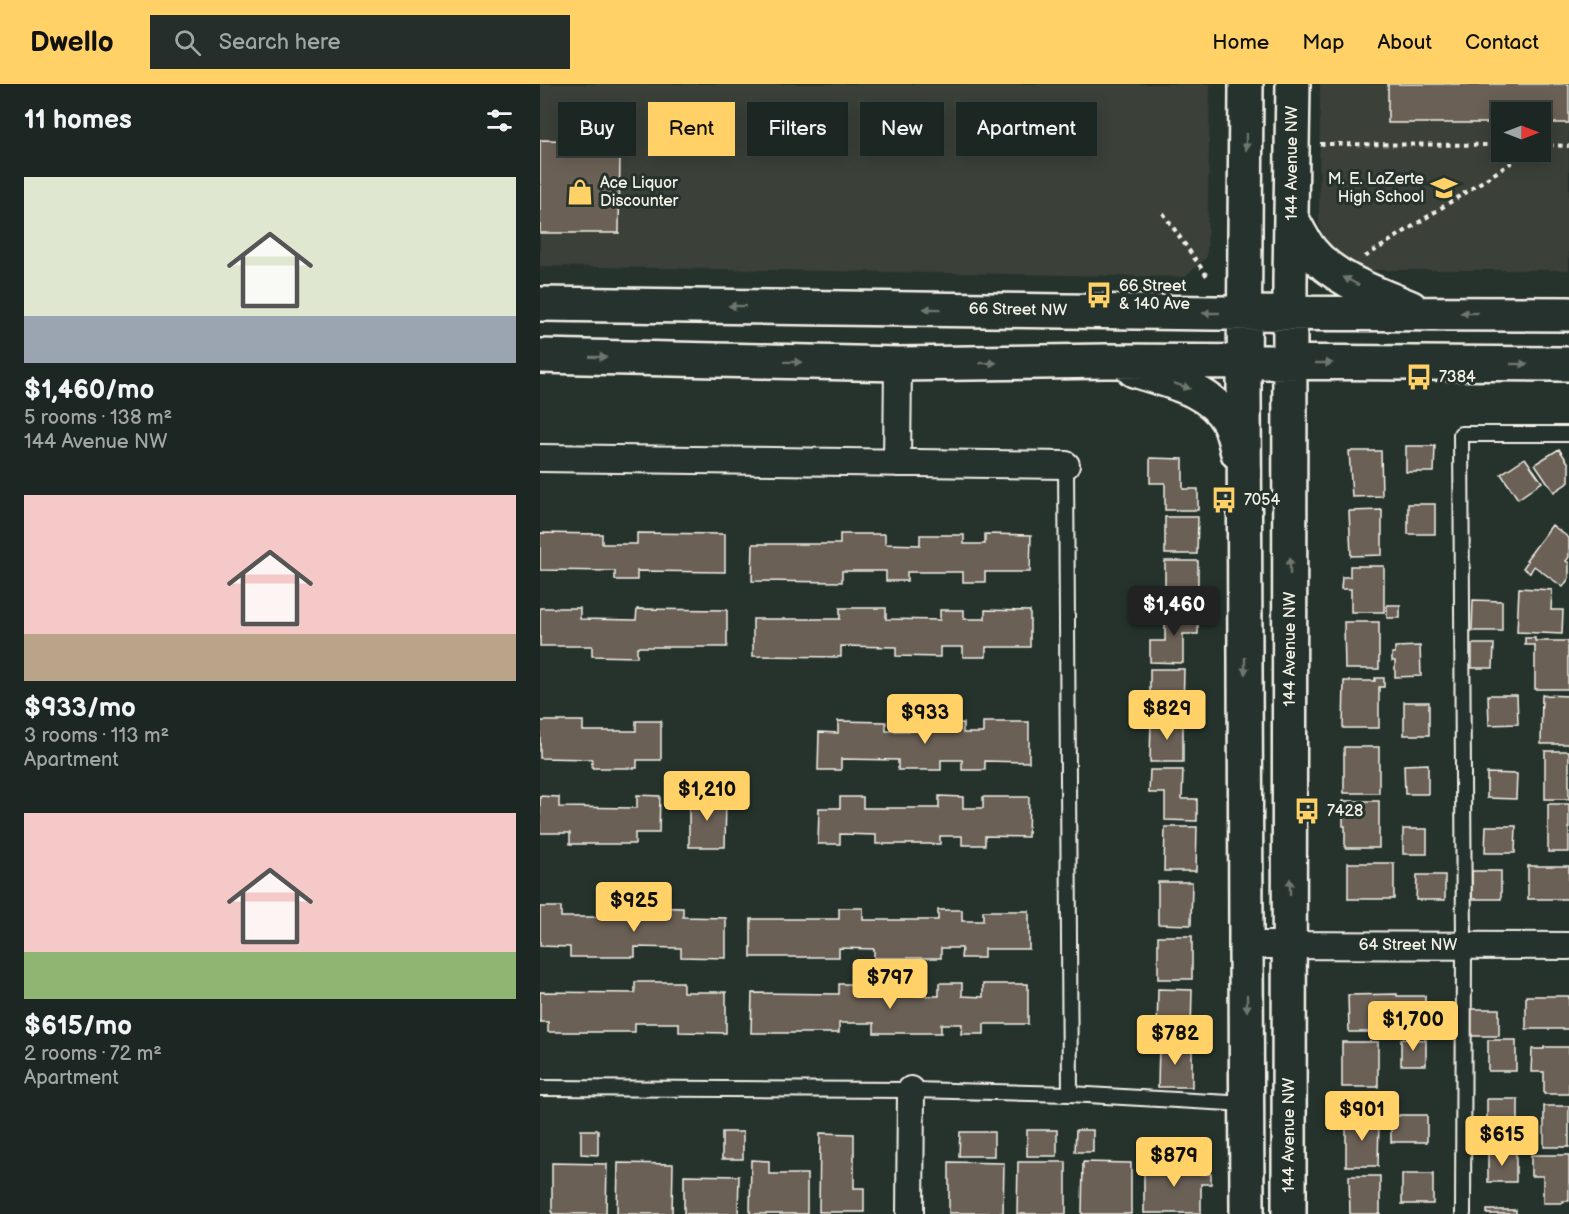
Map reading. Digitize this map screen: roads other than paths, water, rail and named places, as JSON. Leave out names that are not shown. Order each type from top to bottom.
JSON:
[{"type":"main road","points":[[1246,84],[1247,1214]]},
{"type":"main road","name":"144 Avenue NW","points":[[1289,1214],[1290,363],[1293,84]]},
{"type":"main road","points":[[1292,219],[1310,249],[1330,269],[1348,281],[1423,313]]},
{"type":"main road","name":"66 Street NW","points":[[540,304],[1245,313],[1569,314]]},
{"type":"main road","points":[[540,356],[898,364],[1106,361],[1569,364]]},
{"type":"main road","points":[[1106,361],[1192,390],[1212,400],[1229,423],[1245,482]]},
{"type":"street","points":[[897,464],[898,364]]},
{"type":"street","points":[[540,458],[1066,465]]},
{"type":"street","name":"64 Street NW","points":[[1246,945],[1569,946]]},
{"type":"street","points":[[910,1214],[911,1090]]},
{"type":"lane","points":[[1463,1214],[1461,434],[1569,434]]},
{"type":"lane","points":[[1066,465],[1070,1094]]},
{"type":"lane","points":[[540,1088],[911,1090],[1070,1094],[1247,1104]]},
{"type":"place","name":"M. E. LaZerte High School","points":[[1444,188]]},
{"type":"place","name":"Ace Liquor Discounter","points":[[580,192]]},
{"type":"place","name":"66 Street & 140 Ave","points":[[1099,295]]},
{"type":"place","name":"7384","points":[[1419,377]]},
{"type":"place","name":"7054","points":[[1224,500]]},
{"type":"place","name":"7428","points":[[1307,811]]}]
